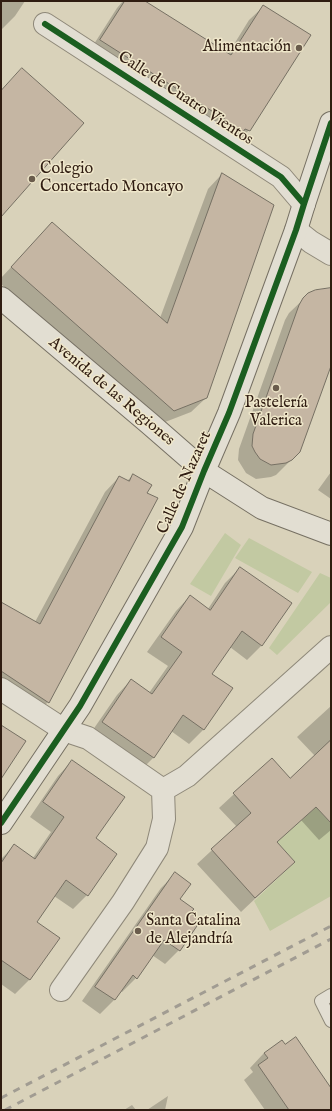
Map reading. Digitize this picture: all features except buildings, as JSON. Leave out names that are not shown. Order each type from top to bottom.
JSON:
[{"type":"street","name":"Calle de Cuatro Vientos","points":[[45,24],[281,177],[304,204]]},
{"type":"street","name":"Calle de Nazaret","points":[[1,823],[80,706],[182,527],[229,413],[296,230],[331,123]]},
{"type":"street","points":[[296,230],[311,242],[331,254]]},
{"type":"street","name":"Avenida de las Regiones","points":[[1,298],[204,471],[262,508],[331,534]]},
{"type":"street","points":[[163,790],[187,776],[331,647]]},
{"type":"street","points":[[1,689],[64,730],[88,738],[163,790]]},
{"type":"street","points":[[61,990],[123,902],[157,848],[164,819],[163,790]]},
{"type":"lane","points":[[331,995],[321,1001],[331,1021]]},
{"type":"green space","points":[[225,533],[241,545],[211,596],[190,584]]},
{"type":"green space","points":[[249,538],[312,572],[298,593],[235,558]]},
{"type":"green space","points":[[320,573],[331,578],[331,602],[277,655],[269,648]]},
{"type":"green space","points":[[316,807],[331,823],[331,896],[270,931],[254,901],[295,862],[277,842]]},
{"type":"railway","points":[[1,1098],[331,926]]},
{"type":"railway","points":[[5,1110],[331,939]]},
{"type":"cycle path","points":[[45,24],[281,177],[304,204]]},
{"type":"cycle path","points":[[1,823],[80,706],[182,527],[229,413],[296,230],[331,123]]},
{"type":"place","name":"Alimentación","points":[[299,48]]},
{"type":"place","name":"Colegio Concertado Moncayo","points":[[32,179]]},
{"type":"place","name":"Pastelería Valerica","points":[[276,388]]},
{"type":"place","name":"Santa Catalina de Alejandría","points":[[138,931]]}]
